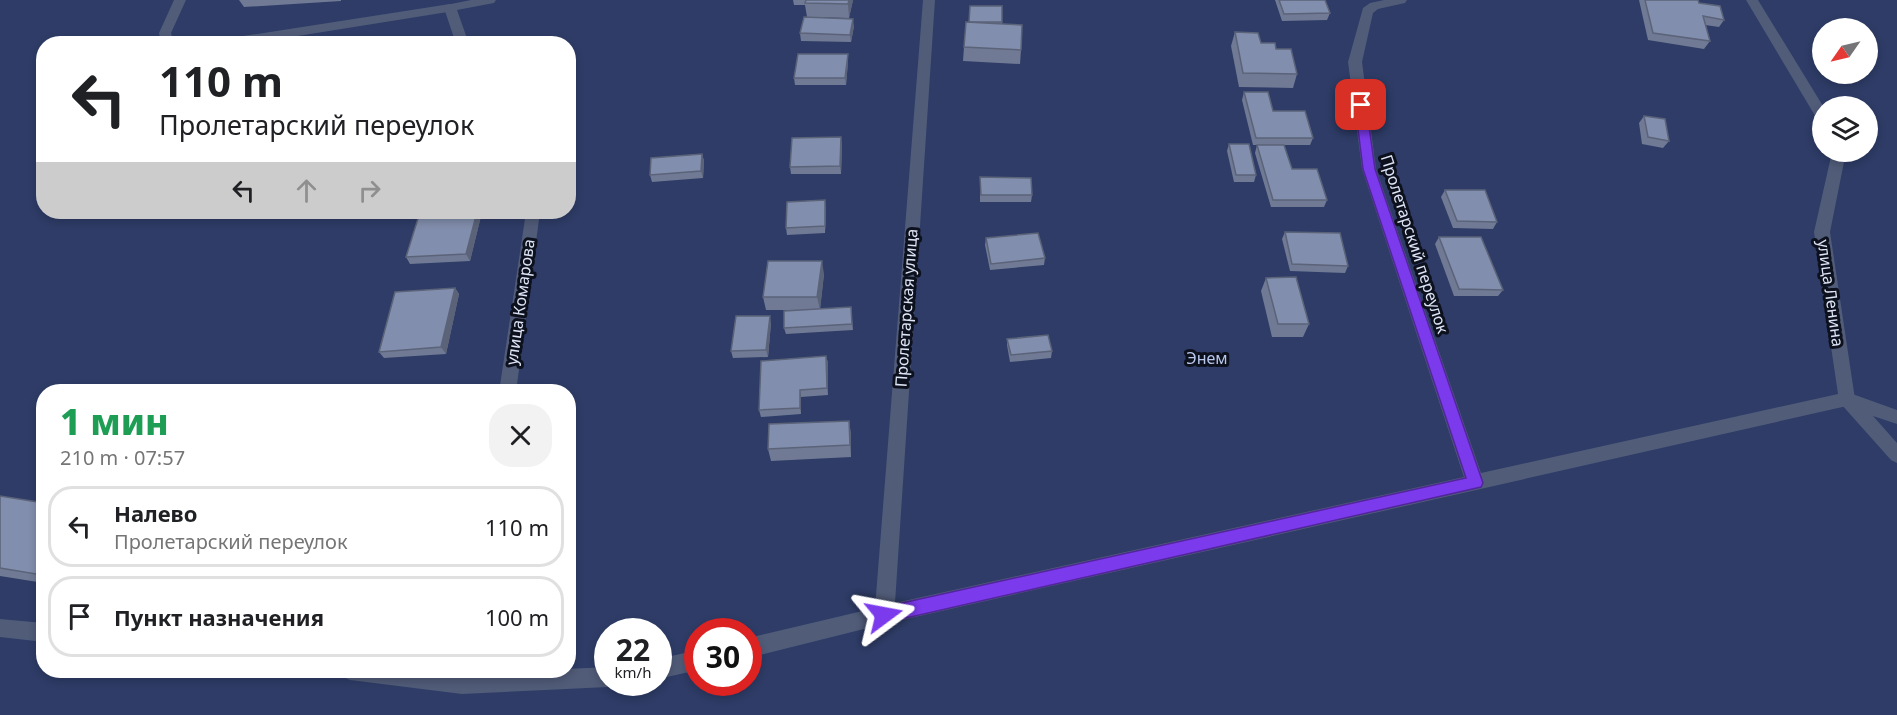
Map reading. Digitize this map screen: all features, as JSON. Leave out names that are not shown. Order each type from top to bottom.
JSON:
[{"type":"street","points":[[166,36],[165,33],[180,0]]},
{"type":"street","points":[[270,36],[490,0]]},
{"type":"street","name":"Пролетарская улица","points":[[884,615],[928,0]]},
{"type":"street","name":"Пролетарский переулок","points":[[1401,0],[1374,6],[1367,11],[1355,62],[1369,169],[1475,483]]},
{"type":"street","points":[[1752,0],[1812,99]]},
{"type":"street","points":[[450,8],[460,36]]},
{"type":"street","name":"улица Ленина","points":[[1837,162],[1822,232],[1846,399]]},
{"type":"street","name":"улица Комарова","points":[[508,384],[532,219]]},
{"type":"street","points":[[762,645],[884,615],[1846,399],[1897,417]]},
{"type":"street","points":[[1846,399],[1897,455]]},
{"type":"street","points":[[0,628],[36,632]]},
{"type":"street","points":[[576,677],[594,677]]},
{"type":"street","points":[[472,679],[540,678]]},
{"type":"green space","name":"Энем","points":[[0,0],[1897,0],[1897,715],[0,715]]},
{"type":"building","points":[[806,0],[849,0],[848,4],[805,3]]},
{"type":"building","points":[[1279,0],[1325,0],[1330,13],[1284,14]]},
{"type":"building","points":[[1645,0],[1698,0],[1699,3],[1720,6],[1724,20],[1703,16],[1710,41],[1653,33]]},
{"type":"building","points":[[970,6],[1002,6],[1002,22],[969,22]]},
{"type":"building","points":[[804,17],[853,19],[850,35],[800,33]]},
{"type":"building","points":[[966,22],[1022,25],[1021,50],[964,47]]},
{"type":"building","points":[[1235,32],[1258,33],[1261,43],[1275,43],[1276,49],[1291,49],[1297,74],[1243,73]]},
{"type":"building","points":[[798,54],[848,54],[845,78],[794,78]]},
{"type":"building","points":[[1244,92],[1268,92],[1273,111],[1305,111],[1313,138],[1256,138]]},
{"type":"building","points":[[1644,116],[1665,119],[1669,141],[1648,137]]},
{"type":"building","points":[[841,137],[840,166],[790,167],[792,138]]},
{"type":"building","points":[[1229,144],[1249,144],[1256,175],[1236,175]]},
{"type":"building","points":[[1257,145],[1284,145],[1292,169],[1317,169],[1327,200],[1273,200]]},
{"type":"building","points":[[702,154],[701,171],[650,175],[651,158]]},
{"type":"building","points":[[980,177],[1031,178],[1032,195],[981,195]]},
{"type":"building","points":[[1445,190],[1485,190],[1497,222],[1457,221]]},
{"type":"building","points":[[825,200],[825,226],[786,228],[787,202]]},
{"type":"building","points":[[418,219],[475,219],[466,254],[406,257]]},
{"type":"building","points":[[1285,232],[1340,233],[1348,266],[1292,264]]},
{"type":"building","points":[[1038,233],[1045,258],[991,264],[986,238]]},
{"type":"building","points":[[1439,237],[1481,237],[1503,290],[1459,289]]},
{"type":"building","points":[[768,261],[822,261],[817,297],[763,297]]},
{"type":"building","points":[[1296,277],[1309,324],[1278,324],[1266,278]]},
{"type":"building","points":[[455,288],[441,347],[379,352],[395,292]]},
{"type":"building","points":[[851,307],[852,324],[784,328],[784,311]]},
{"type":"building","points":[[736,316],[770,316],[766,350],[731,351]]},
{"type":"building","points":[[1048,335],[1052,351],[1011,355],[1007,339]]},
{"type":"building","points":[[826,356],[827,388],[800,390],[800,408],[759,410],[761,361]]},
{"type":"building","points":[[849,421],[850,445],[768,449],[769,424]]},
{"type":"building","points":[[0,496],[36,502],[36,574],[0,568]]},
{"type":"route","points":[[884,615],[1475,483],[1369,169],[1361,105]]}]
